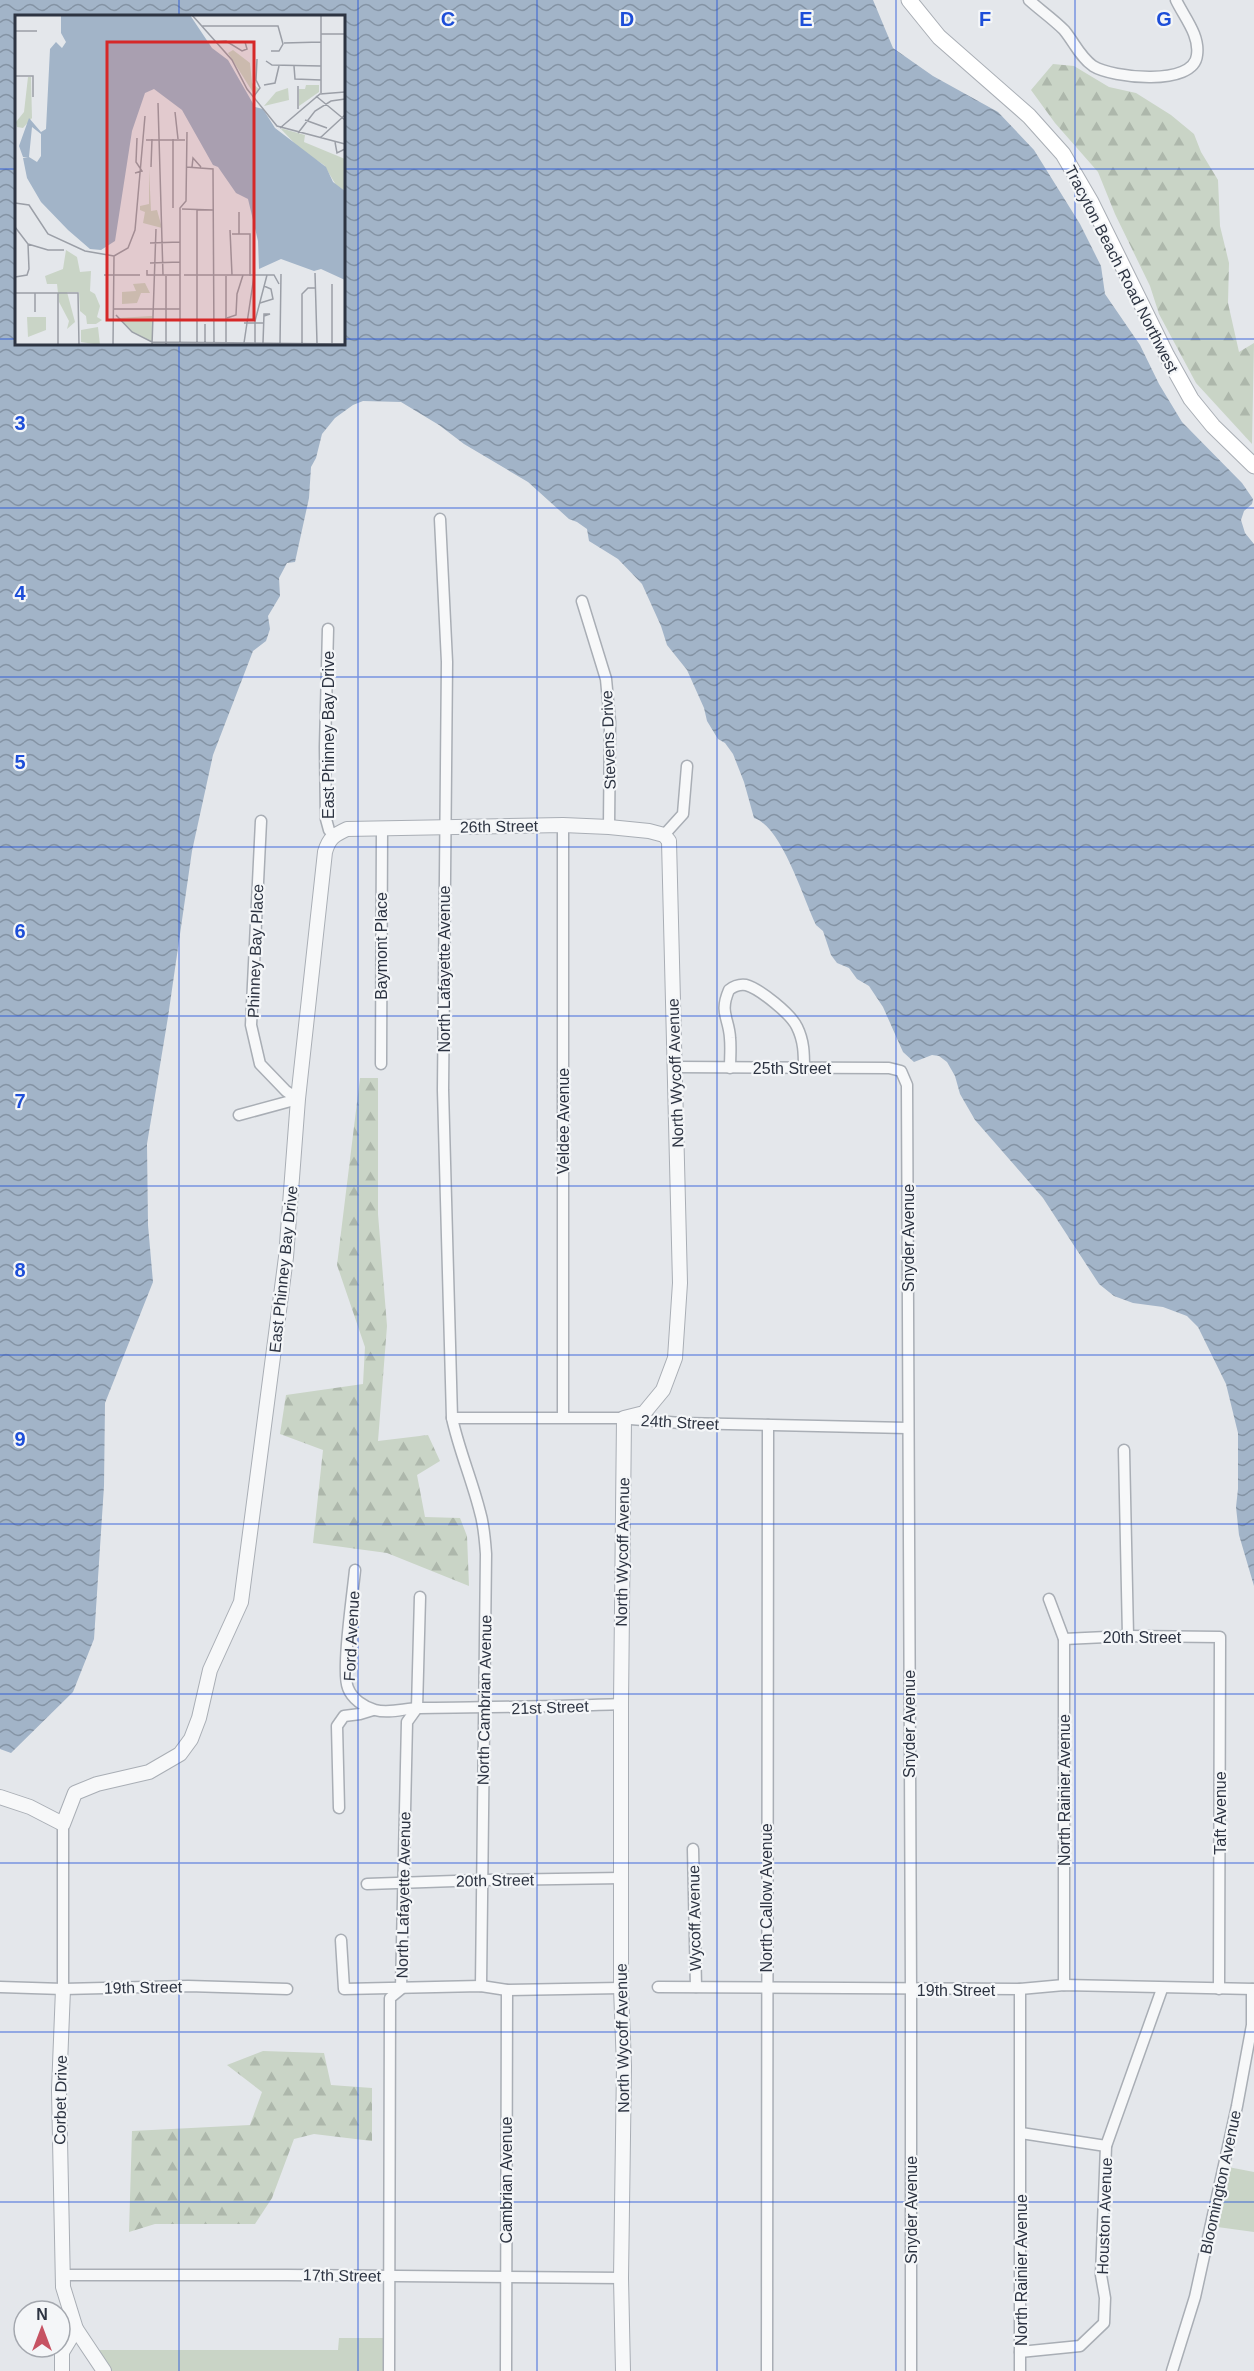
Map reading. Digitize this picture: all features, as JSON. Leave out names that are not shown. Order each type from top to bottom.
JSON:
[{"type":"main road","name":"Tracyton Beach Road Northwest","points":[[909,0],[939,37],[1038,125],[1063,154],[1091,202],[1167,356],[1191,399],[1213,426],[1254,465]]},
{"type":"street","points":[[1029,0],[1064,31],[1085,60],[1095,67],[1110,72],[1149,77],[1181,73],[1192,67],[1197,58],[1197,46],[1193,33],[1176,0]]},
{"type":"street","name":"North Lafayette Avenue","points":[[440,519],[447,662],[443,1090],[452,1418]]},
{"type":"street","name":"Stevens Drive","points":[[582,601],[606,679],[610,722],[609,827]]},
{"type":"street","name":"East Phinney Bay Drive","points":[[63,1824],[75,1792],[97,1784],[149,1772],[180,1754],[191,1739],[199,1718],[210,1670],[241,1602],[286,1257],[298,1099],[326,852],[333,835],[326,819],[325,702],[328,629]]},
{"type":"street","points":[[664,835],[683,814],[687,766]]},
{"type":"street","name":"Phinney Bay Place","points":[[261,821],[251,1025],[260,1065],[286,1091],[298,1099]]},
{"type":"street","name":"26th Street","points":[[333,835],[346,829],[563,825],[609,827],[664,835]]},
{"type":"street","name":"Veldee Avenue","points":[[562,1417],[563,825]]},
{"type":"street","name":"Baymont Place","points":[[381,1064],[382,829]]},
{"type":"street","name":"North Wycoff Avenue","points":[[622,2371],[624,2066],[621,1988],[621,1704],[624,1418],[644,1413],[663,1390],[675,1358],[680,1282],[669,841],[664,835]]},
{"type":"street","points":[[730,1068],[730,1035],[724,1006],[729,990],[736,985],[746,986],[756,991],[792,1018],[802,1040],[804,1069]]},
{"type":"street","name":"25th Street","points":[[676,1067],[889,1068],[901,1071],[905,1077]]},
{"type":"street","name":"Snyder Avenue","points":[[905,1077],[908,1106],[910,2371]]},
{"type":"street","points":[[239,1115],[298,1099]]},
{"type":"street","name":"24th Street","points":[[452,1418],[624,1418],[681,1423],[907,1428]]},
{"type":"street","name":"North Cambrian Avenue","points":[[452,1418],[459,1449],[481,1515],[486,1554],[481,1986]]},
{"type":"street","name":"North Callow Avenue","points":[[767,2371],[768,1425]]},
{"type":"street","points":[[1124,1450],[1128,1636]]},
{"type":"street","name":"Ford Avenue","points":[[355,1570],[346,1664],[347,1687],[356,1701],[373,1710]]},
{"type":"street","name":"North Lafayette Avenue","points":[[389,2371],[390,1998],[401,1989],[407,1722],[417,1708],[420,1597]]},
{"type":"street","name":"North Rainier Avenue","points":[[1049,1599],[1064,1639],[1064,1985]]},
{"type":"street","name":"20th Street","points":[[1064,1639],[1128,1636],[1220,1637]]},
{"type":"street","name":"Taft Avenue","points":[[1219,1989],[1220,1637]]},
{"type":"street","name":"21st Street","points":[[373,1710],[386,1712],[417,1708],[483,1709],[621,1704]]},
{"type":"street","points":[[339,1808],[337,1726],[344,1716],[373,1710]]},
{"type":"street","points":[[0,1797],[22,1803],[63,1824]]},
{"type":"street","name":"Corbet Drive","points":[[63,1824],[63,1989],[59,2090],[63,2287],[76,2329],[104,2371]]},
{"type":"street","name":"Wycoff Avenue","points":[[693,1849],[696,1988]]},
{"type":"street","name":"20th Street","points":[[367,1884],[622,1878]]},
{"type":"street","points":[[340,1940],[344,1989],[481,1986],[507,1990],[621,1988]]},
{"type":"street","name":"19th Street","points":[[658,1988],[766,1987],[911,1990],[1020,1989],[1064,1985],[1162,1989],[1253,1989]]},
{"type":"street","name":"19th Street","points":[[0,1987],[63,1989],[188,1986],[287,1989]]},
{"type":"street","name":"North Rainier Avenue","points":[[1020,1989],[1020,2371]]},
{"type":"street","name":"Houston Avenue","points":[[1020,2352],[1080,2346],[1104,2323],[1105,2298],[1101,2275],[1106,2146],[1162,1989]]},
{"type":"street","name":"Bloomington Avenue","points":[[1172,2371],[1195,2297],[1237,2106],[1252,2025],[1253,1989]]},
{"type":"street","name":"Cambrian Avenue","points":[[506,2371],[507,1990]]},
{"type":"street","points":[[1021,2133],[1106,2146]]},
{"type":"street","name":"17th Street","points":[[63,2275],[621,2278]]},
{"type":"street","points":[[62,2371],[63,2352],[76,2329]]},
{"type":"green space","points":[[1053,64],[1074,66],[1109,87],[1136,93],[1171,115],[1194,134],[1201,152],[1218,180],[1220,226],[1229,263],[1228,303],[1239,352],[1254,343],[1252,444],[1196,383],[1159,314],[1150,286],[1115,214],[1098,172],[1055,123],[1031,90]]},
{"type":"green space","points":[[360,1078],[378,1078],[378,1214],[387,1326],[378,1441],[428,1435],[440,1461],[417,1475],[425,1517],[460,1518],[467,1536],[469,1586],[387,1553],[313,1543],[323,1450],[280,1434],[286,1395],[363,1384],[365,1347],[337,1265]]},
{"type":"green space","points":[[263,2051],[324,2053],[331,2085],[372,2088],[372,2141],[314,2134],[294,2139],[272,2198],[255,2224],[155,2224],[129,2232],[132,2131],[250,2125],[262,2092],[227,2065]]},
{"type":"green space","points":[[1223,2166],[1254,2172],[1254,2232],[1210,2226]]},
{"type":"green space","points":[[339,2338],[389,2338],[389,2371],[104,2371],[89,2350],[338,2350]]},
{"type":"water","points":[[0,0],[873,0],[893,48],[933,76],[998,112],[1034,150],[1080,224],[1101,266],[1105,294],[1140,345],[1159,384],[1182,422],[1242,483],[1253,499],[1252,504],[1244,511],[1241,520],[1245,533],[1254,544],[1254,1586],[1239,1535],[1236,1507],[1238,1433],[1226,1384],[1198,1327],[1187,1316],[1163,1307],[1133,1303],[1114,1296],[1099,1284],[1043,1198],[975,1120],[960,1094],[955,1076],[947,1062],[939,1056],[932,1055],[914,1062],[903,1052],[883,1007],[869,986],[857,979],[849,968],[837,963],[831,955],[823,931],[816,925],[791,865],[774,835],[764,824],[754,818],[733,754],[725,743],[718,739],[707,721],[704,708],[687,670],[667,645],[642,584],[618,559],[589,541],[587,529],[569,519],[528,482],[464,444],[439,425],[401,402],[363,401],[335,418],[322,434],[316,458],[311,467],[309,498],[295,562],[287,563],[279,578],[280,596],[268,616],[270,629],[266,641],[253,651],[213,755],[192,851],[147,1144],[148,1225],[153,1282],[105,1403],[104,1486],[94,1639],[73,1692],[11,1753],[0,1749]]}]
